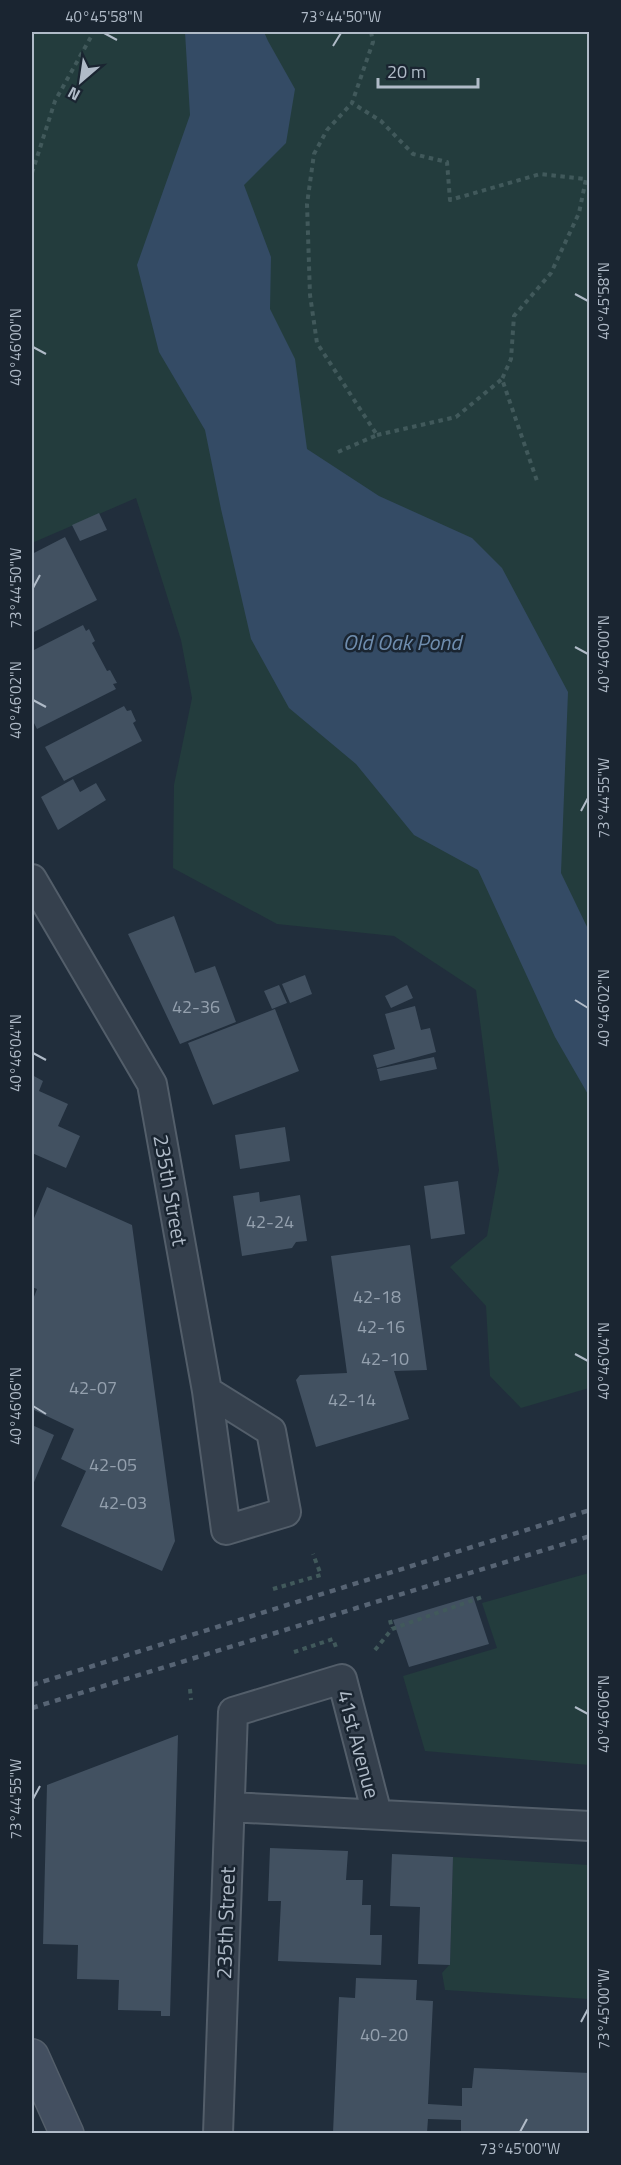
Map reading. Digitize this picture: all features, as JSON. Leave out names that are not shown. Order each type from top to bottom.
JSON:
[{"type":"main road","points":[[32,2056],[67,2133]]},
{"type":"street","name":"235th Street","points":[[32,879],[152,1084],[207,1391],[226,1530],[286,1512],[271,1431],[207,1391]]},
{"type":"street","name":"41st Avenue","points":[[233,1712],[342,1678],[377,1814]]},
{"type":"street","name":"235th Street","points":[[218,2133],[233,1712]]},
{"type":"street","name":"41st Avenue","points":[[230,1807],[590,1826]]},
{"type":"path","points":[[32,174],[55,101],[92,35],[91,32]]},
{"type":"path","points":[[370,32],[374,42],[352,103],[327,130],[314,154],[307,204],[310,294],[317,343],[377,435]]},
{"type":"path","points":[[338,452],[377,435],[456,417],[502,379],[511,359],[514,316],[551,273],[579,213],[586,179],[540,174],[450,200],[447,162],[413,154],[381,121],[352,103]]},
{"type":"path","points":[[502,379],[537,481]]},
{"type":"path","points":[[273,1589],[322,1577],[313,1554]]},
{"type":"path","points":[[375,1650],[392,1629],[482,1597]]},
{"type":"path","points":[[390,1620],[392,1629]]},
{"type":"path","points":[[294,1652],[333,1639],[338,1654]]},
{"type":"path","points":[[190,1689],[191,1700]]},
{"type":"green space","points":[[32,32],[589,32],[589,1388],[521,1408],[490,1376],[486,1306],[450,1267],[487,1236],[499,1170],[476,990],[394,936],[277,924],[173,868],[174,785],[192,698],[181,640],[136,498],[32,543]]},
{"type":"green space","points":[[589,1573],[589,1765],[425,1751],[403,1676],[497,1648],[482,1603]]},
{"type":"green space","points":[[453,1857],[589,1865],[589,1999],[445,1990],[442,1973],[450,1964]]},
{"type":"water","name":"Old Oak Pond","points":[[185,32],[264,32],[295,89],[286,143],[244,185],[271,257],[270,309],[295,359],[307,449],[379,496],[472,538],[502,568],[568,692],[561,873],[589,931],[589,1096],[555,1037],[478,870],[414,835],[356,764],[289,708],[251,639],[205,430],[159,352],[137,265],[190,115]]},
{"type":"building","points":[[99,513],[107,530],[80,541],[72,525]]},
{"type":"building","points":[[65,537],[97,600],[32,633],[32,554]]},
{"type":"building","points":[[83,625],[86,631],[89,629],[95,641],[92,643],[107,671],[110,670],[117,683],[113,684],[116,689],[37,729],[32,719],[32,651]]},
{"type":"building","points":[[124,706],[127,711],[131,710],[136,721],[133,723],[142,741],[64,781],[45,747]]},
{"type":"building","points":[[73,779],[80,792],[96,783],[106,800],[58,830],[41,797]]},
{"type":"building","points":[[174,916],[195,973],[215,966],[236,1022],[180,1044],[128,934]]},
{"type":"building","points":[[305,975],[312,994],[290,1003],[282,984]]},
{"type":"building","points":[[279,985],[287,1003],[272,1009],[264,991]]},
{"type":"building","points":[[407,985],[413,998],[391,1008],[385,996]]},
{"type":"building","points":[[415,1006],[421,1030],[430,1028],[436,1052],[377,1068],[373,1055],[395,1049],[385,1014]]},
{"type":"building","points":[[275,1009],[299,1071],[213,1105],[188,1043]]},
{"type":"building","points":[[434,1057],[437,1069],[380,1081],[377,1069]]},
{"type":"building","points":[[32,1075],[43,1081],[39,1091],[68,1104],[58,1126],[80,1136],[66,1168],[32,1153]]},
{"type":"building","points":[[285,1127],[290,1161],[240,1169],[235,1135]]},
{"type":"building","points":[[458,1181],[465,1234],[431,1239],[424,1186]]},
{"type":"building","points":[[47,1187],[132,1225],[175,1541],[162,1571],[61,1526],[86,1471],[61,1459],[74,1429],[32,1409],[32,1302],[37,1289],[32,1287],[32,1223]]},
{"type":"building","points":[[259,1192],[260,1202],[300,1195],[307,1241],[296,1242],[292,1248],[242,1256],[233,1196]]},
{"type":"building","points":[[410,1245],[427,1370],[394,1371],[409,1419],[316,1447],[296,1380],[300,1375],[347,1373],[331,1256]]},
{"type":"building","points":[[32,1425],[54,1435],[32,1487]]},
{"type":"building","points":[[473,1596],[489,1644],[409,1667],[393,1620]]},
{"type":"building","points":[[178,1735],[170,2016],[161,2016],[161,2011],[118,2010],[119,1980],[77,1979],[78,1945],[43,1944],[47,1785]]},
{"type":"building","points":[[270,1848],[348,1851],[346,1880],[363,1880],[362,1905],[371,1905],[370,1935],[382,1935],[381,1965],[278,1961],[281,1901],[268,1901]]},
{"type":"building","points":[[392,1854],[453,1857],[450,1965],[418,1964],[420,1907],[390,1906]]},
{"type":"building","points":[[356,1978],[417,1980],[416,2000],[433,2001],[428,2104],[462,2106],[462,2088],[472,2088],[474,2068],[590,2073],[590,2133],[461,2133],[461,2120],[428,2119],[427,2133],[333,2133],[339,1997],[355,1998]]},
{"type":"railway","points":[[32,1685],[590,1510]]},
{"type":"railway","points":[[32,1708],[590,1536]]}]
